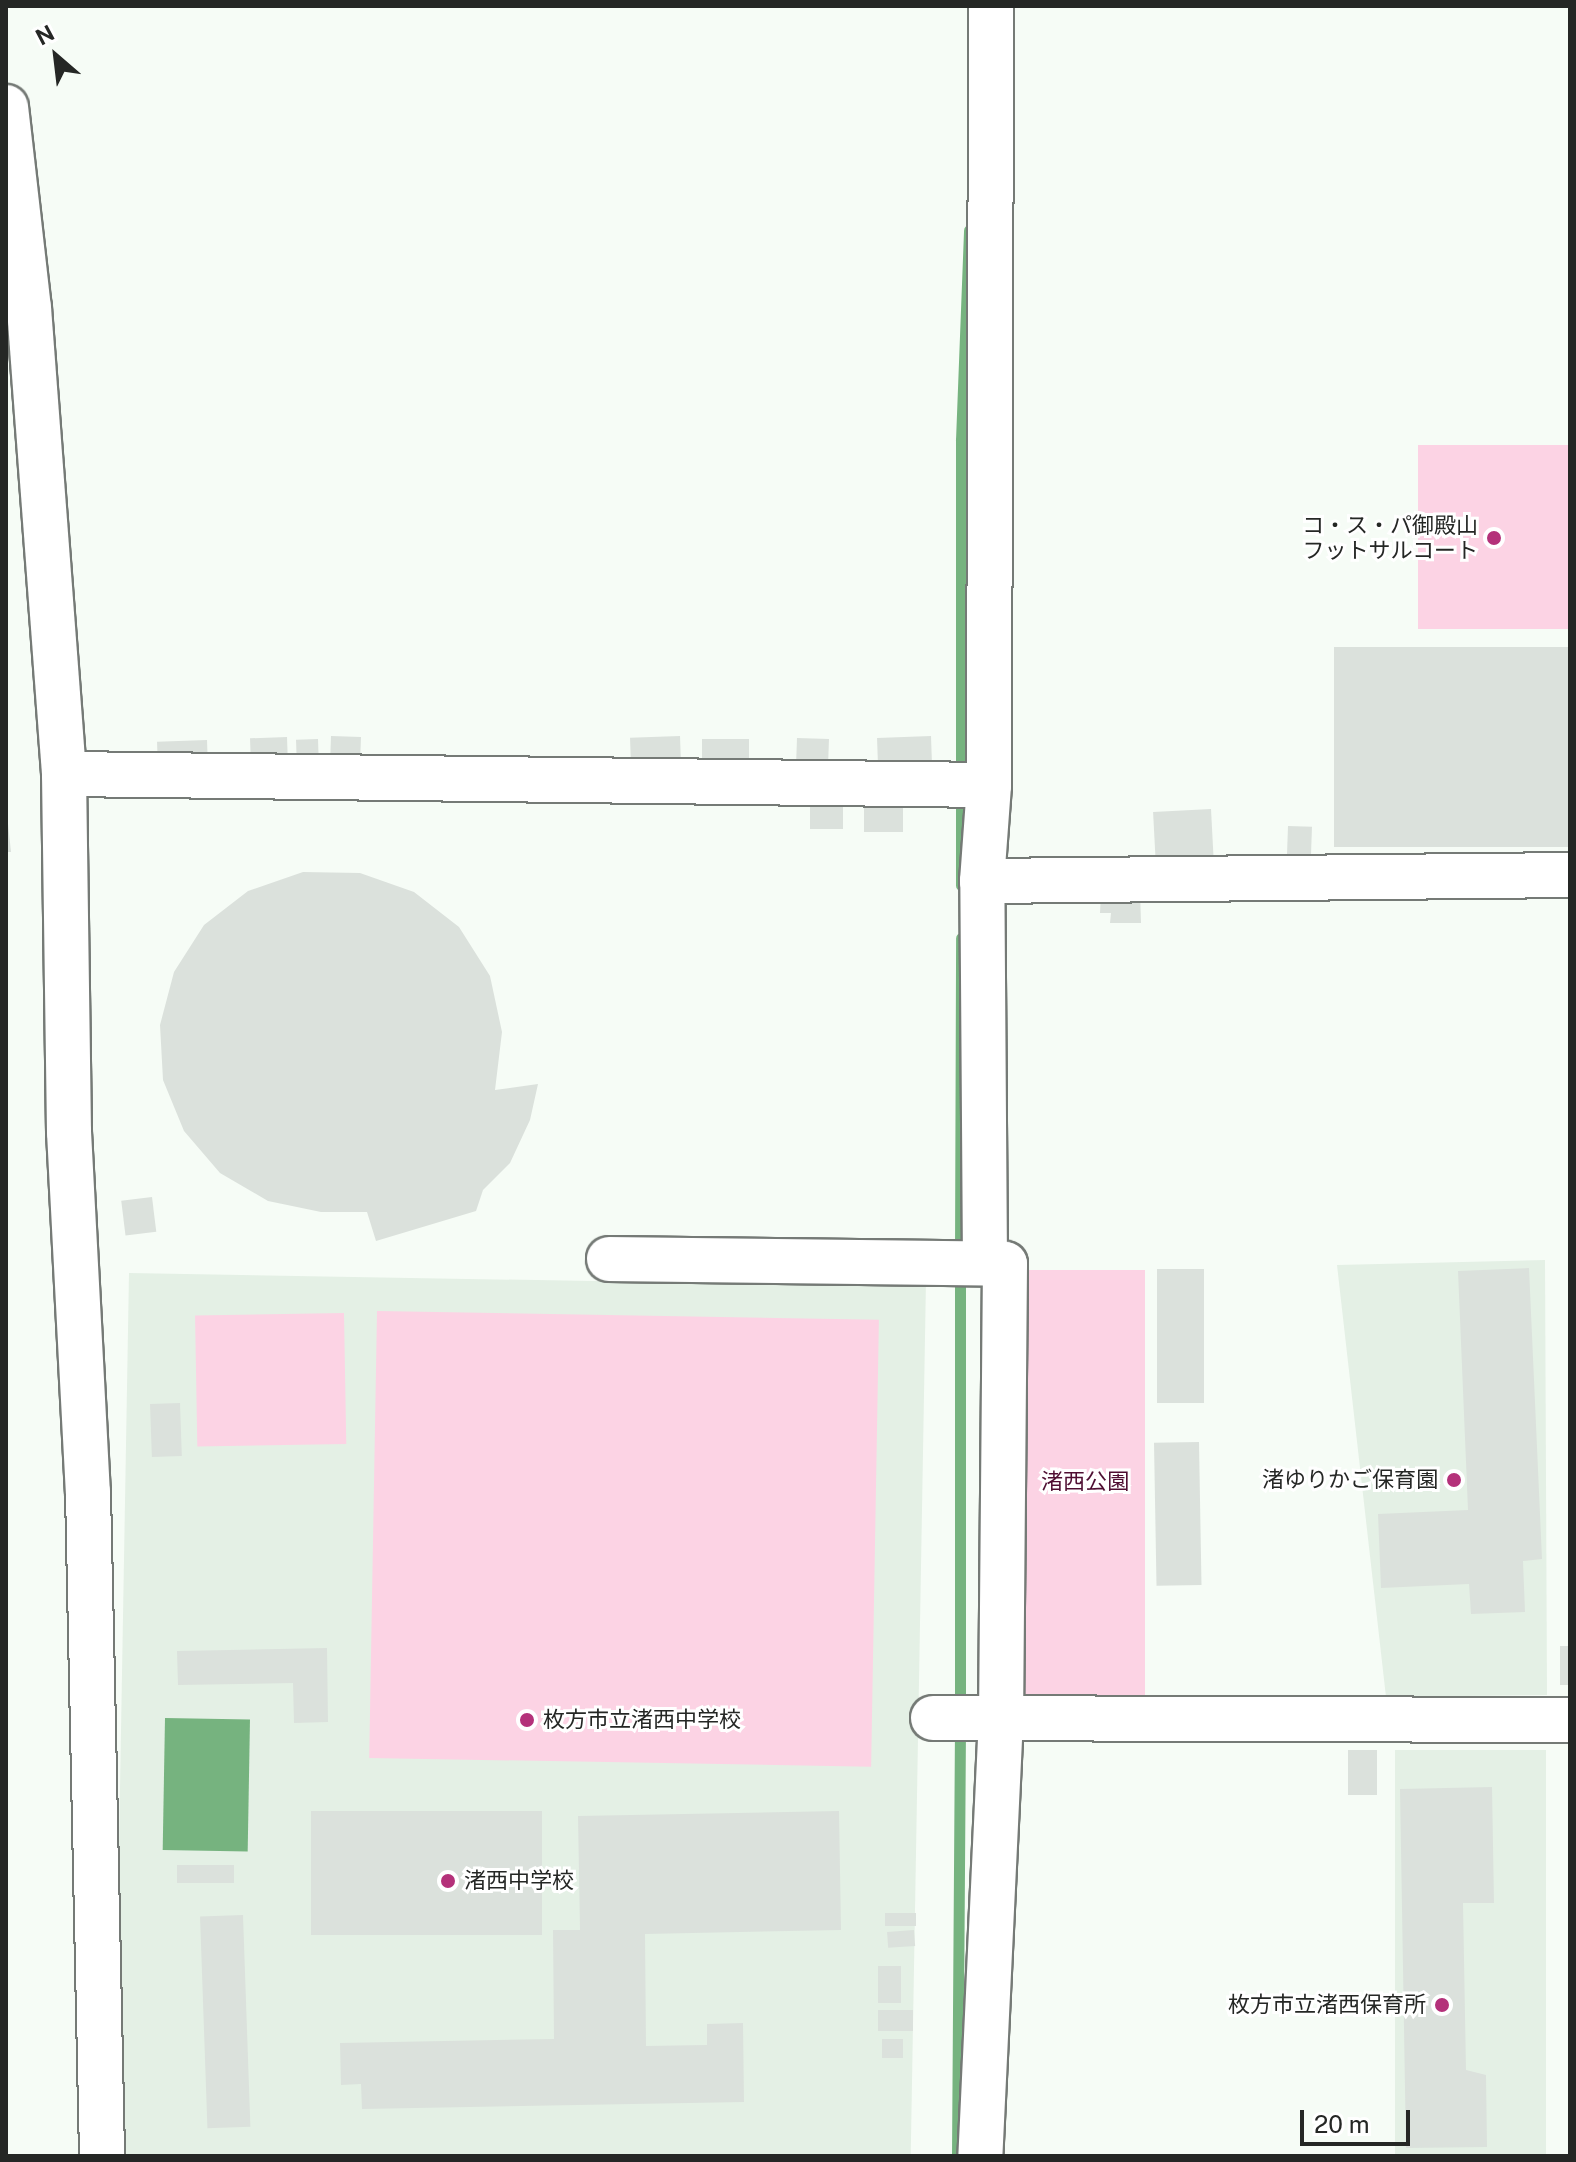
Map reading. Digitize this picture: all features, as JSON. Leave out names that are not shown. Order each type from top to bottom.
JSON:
[{"type":"street","points":[[985,1263],[982,881],[989,785],[991,6]]},
{"type":"street","points":[[6,107],[29,308],[64,774],[69,1132],[88,1492],[102,2156]]},
{"type":"street","points":[[64,774],[989,785]]},
{"type":"street","points":[[982,881],[1570,875]]},
{"type":"street","points":[[609,1259],[1005,1264],[980,2156]]},
{"type":"street","points":[[933,1718],[1570,1720]]},
{"type":"shaded area","name":"渚ゆりかご保育園","points":[[1545,1260],[1547,1695],[1386,1697],[1337,1265]]},
{"type":"shaded area","name":"枚方市立渚西中学校","points":[[129,1273],[926,1287],[911,2156],[114,2156]]},
{"type":"shaded area","points":[[165,1718],[250,1719],[248,1851],[163,1850]]},
{"type":"shaded area","points":[[1395,1750],[1546,1750],[1546,2156],[1395,2156]]},
{"type":"green space","name":"コ・ス・パ御殿山 フットサルコート","points":[[1418,445],[1570,445],[1570,629],[1418,629]]},
{"type":"green space","name":"渚西公園","points":[[1025,1270],[1145,1270],[1145,1695],[1025,1695]]},
{"type":"green space","points":[[377,1311],[879,1320],[871,1767],[369,1758]]},
{"type":"green space","points":[[344,1313],[346,1444],[197,1447],[195,1316]]},
{"type":"building","points":[[1334,647],[1570,647],[1570,847],[1334,847]]},
{"type":"building","points":[[331,736],[361,737],[360,765],[330,764]]},
{"type":"building","points":[[680,736],[681,766],[631,768],[630,738]]},
{"type":"building","points":[[931,736],[932,768],[878,770],[877,738]]},
{"type":"building","points":[[287,737],[288,765],[251,766],[250,738]]},
{"type":"building","points":[[797,738],[829,739],[828,764],[796,763]]},
{"type":"building","points":[[318,739],[319,767],[297,768],[296,740]]},
{"type":"building","points":[[702,739],[749,739],[749,766],[702,766]]},
{"type":"building","points":[[207,740],[208,765],[158,767],[157,742]]},
{"type":"building","points":[[810,797],[843,797],[843,829],[810,829]]},
{"type":"building","points":[[864,801],[903,801],[903,832],[864,832]]},
{"type":"building","points":[[6,805],[11,852],[6,852]]},
{"type":"building","points":[[1211,809],[1214,861],[1156,864],[1153,812]]},
{"type":"building","points":[[1288,826],[1312,827],[1311,859],[1287,858]]},
{"type":"building","points":[[303,872],[360,873],[414,892],[459,927],[490,976],[502,1032],[495,1090],[538,1084],[530,1120],[510,1163],[483,1190],[476,1211],[376,1241],[367,1212],[321,1212],[268,1201],[220,1173],[184,1131],[163,1080],[160,1025],[174,972],[204,925],[248,891]]},
{"type":"building","points":[[1140,891],[1141,923],[1110,923],[1111,913],[1100,913],[1101,892]]},
{"type":"building","points":[[152,1197],[156,1232],[125,1236],[121,1201]]},
{"type":"building","points":[[1529,1268],[1542,1559],[1523,1561],[1525,1612],[1471,1614],[1469,1584],[1381,1588],[1378,1514],[1468,1510],[1458,1271]]},
{"type":"building","points":[[1157,1269],[1204,1269],[1204,1403],[1157,1403]]},
{"type":"building","points":[[180,1403],[182,1456],[152,1457],[150,1404]]},
{"type":"building","points":[[1199,1442],[1201,1585],[1157,1586],[1154,1443]]},
{"type":"building","points":[[1560,1646],[1570,1646],[1570,1685],[1560,1685]]},
{"type":"building","points":[[327,1648],[328,1722],[294,1723],[293,1683],[178,1685],[177,1651]]},
{"type":"building","points":[[1348,1750],[1377,1750],[1377,1795],[1348,1795]]},
{"type":"building","points":[[1492,1787],[1494,1903],[1463,1903],[1466,2070],[1486,2075],[1487,2147],[1406,2148],[1400,1789]]},
{"type":"building","points":[[311,1811],[542,1811],[542,1935],[311,1935]]},
{"type":"building","points":[[839,1811],[841,1930],[645,1934],[646,2046],[707,2045],[707,2024],[743,2023],[744,2102],[362,2109],[361,2084],[341,2085],[340,2043],[554,2039],[553,1930],[580,1930],[578,1816]]},
{"type":"building","points":[[177,1865],[234,1865],[234,1883],[177,1883]]},
{"type":"building","points":[[885,1913],[916,1913],[916,1926],[885,1926]]},
{"type":"building","points":[[243,1915],[250,2127],[207,2128],[200,1917]]},
{"type":"building","points":[[914,1930],[915,1946],[888,1948],[887,1932]]},
{"type":"building","points":[[878,1966],[901,1966],[901,2003],[878,2003]]},
{"type":"building","points":[[878,2010],[913,2010],[913,2031],[878,2031]]},
{"type":"building","points":[[882,2039],[903,2039],[903,2058],[882,2058]]},
{"type":"waterway","points":[[961,777],[961,440],[969,230]]},
{"type":"waterway","points":[[961,794],[961,885]]},
{"type":"waterway","points":[[960,1253],[961,938]]},
{"type":"waterway","points":[[960,1270],[960,1709]]},
{"type":"waterway","points":[[957,2156],[960,1726]]},
{"type":"place","name":"コ・ス・パ御殿山 フットサルコート","points":[[1494,538]]},
{"type":"place","name":"渚ゆりかご保育園","points":[[1454,1480]]},
{"type":"place","name":"枚方市立渚西中学校","points":[[527,1720]]},
{"type":"place","name":"渚西中学校","points":[[448,1881]]},
{"type":"place","name":"枚方市立渚西保育所","points":[[1442,2005]]}]
